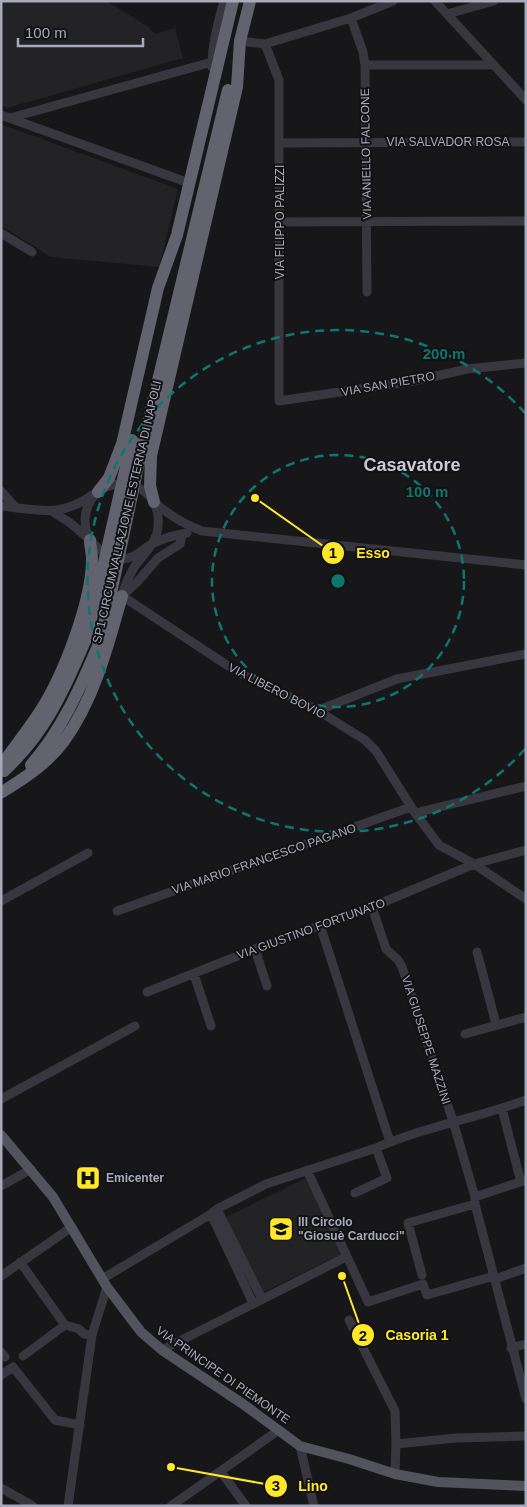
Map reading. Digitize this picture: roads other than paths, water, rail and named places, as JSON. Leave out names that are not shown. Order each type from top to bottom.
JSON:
[{"type":"highway","points":[[98,492],[109,478],[122,444],[158,288],[177,236],[233,1]]},
{"type":"highway","points":[[154,502],[150,486],[151,456],[237,87],[240,41],[250,1]]},
{"type":"highway","name":"SP1 CIRCUMVALLAZIONE ESTERNA DI NAPOLI","points":[[1,774],[20,756],[44,726],[60,698],[85,641],[192,236],[240,41]]},
{"type":"highway","name":"SP1 CIRCUMVALLAZIONE ESTERNA DI NAPOLI","points":[[2,792],[32,764],[56,733],[72,706],[98,646],[106,617],[137,441],[177,236]]},
{"type":"highway","points":[[1,766],[42,709],[64,664],[82,615],[92,558],[90,540]]},
{"type":"highway","points":[[2,792],[26,777],[51,756],[63,742],[77,720],[105,655],[122,596]]},
{"type":"main road","name":"VIA PRINCIPE DI PIEMONTE","points":[[1,1135],[53,1197],[104,1283],[141,1332],[162,1350],[243,1404],[300,1446],[395,1474],[438,1482],[526,1486]]},
{"type":"street","points":[[212,86],[212,62],[216,28],[224,1]]},
{"type":"street","points":[[240,41],[266,44],[352,18],[393,1]]},
{"type":"street","points":[[435,1],[526,100]]},
{"type":"street","points":[[447,14],[494,1]]},
{"type":"street","name":"VIA ANIELLO FALCONE","points":[[352,18],[363,52],[365,65],[367,292]]},
{"type":"street","name":"VIA FILIPPO PALIZZI","points":[[266,44],[279,80],[279,401]]},
{"type":"street","points":[[5,116],[212,62]]},
{"type":"street","points":[[365,65],[493,65]]},
{"type":"street","points":[[5,116],[189,183]]},
{"type":"street","name":"VIA SALVADOR ROSA","points":[[280,142],[526,142]]},
{"type":"street","points":[[280,222],[526,221]]},
{"type":"street","points":[[1,233],[32,252]]},
{"type":"street","name":"VIA SAN PIETRO","points":[[279,401],[414,381],[467,369],[526,363]]},
{"type":"street","points":[[1,506],[52,512],[73,507],[98,492],[117,484],[131,484],[144,491],[168,514],[184,525],[202,531],[526,565]]},
{"type":"street","points":[[1,491],[16,508]]},
{"type":"street","points":[[90,540],[85,526],[86,511],[92,498],[98,492]]},
{"type":"street","points":[[122,596],[127,580],[152,543],[158,530],[159,516],[154,502]]},
{"type":"street","points":[[52,512],[68,522],[100,551],[120,558],[127,558],[141,553],[152,543],[182,534],[202,531]]},
{"type":"street","points":[[122,596],[158,558],[180,544],[182,534]]},
{"type":"street","name":"VIA LIBERO BOVIO","points":[[122,596],[240,673],[319,710],[365,740],[376,751],[413,810],[439,845],[474,864],[526,899]]},
{"type":"street","points":[[319,710],[396,679],[526,654]]},
{"type":"street","name":"VIA MARIO FRANCESCO PAGANO","points":[[117,911],[413,810],[526,786]]},
{"type":"street","name":"VIA GIUSTINO FORTUNATO","points":[[147,992],[255,949],[372,907],[474,864],[526,850]]},
{"type":"street","points":[[1,901],[88,852]]},
{"type":"street","name":"VIA GIUSEPPE MAZZINI","points":[[372,907],[386,950],[398,960],[402,967],[453,1121],[512,1348],[523,1378],[526,1399]]},
{"type":"street","points":[[320,925],[390,1142]]},
{"type":"street","points":[[255,949],[267,986]]},
{"type":"street","points":[[477,952],[496,1024]]},
{"type":"street","points":[[194,974],[211,1026]]},
{"type":"street","points":[[465,1034],[526,1017]]},
{"type":"street","points":[[1,1099],[135,1026]]},
{"type":"street","points":[[68,1506],[92,1334],[104,1283],[214,1211],[266,1184],[453,1121],[502,1109],[526,1100]]},
{"type":"street","points":[[422,1275],[408,1223],[475,1201],[524,1181],[502,1109]]},
{"type":"street","points":[[355,1193],[387,1178],[376,1148]]},
{"type":"street","points":[[1,1186],[31,1169]]},
{"type":"street","points":[[307,1170],[368,1302],[423,1284],[426,1295],[526,1268]]},
{"type":"street","points":[[214,1211],[258,1301]]},
{"type":"street","points":[[1,1276],[72,1227]]},
{"type":"street","points":[[162,1350],[346,1257]]},
{"type":"street","points":[[20,1262],[65,1324],[84,1334],[92,1334]]},
{"type":"street","points":[[349,1320],[395,1411],[395,1474]]},
{"type":"street","points":[[23,1356],[65,1324]]},
{"type":"street","points":[[512,1348],[526,1344]]},
{"type":"street","points":[[1,1375],[13,1367],[56,1420],[80,1425]]},
{"type":"street","points":[[172,1506],[279,1430]]},
{"type":"street","points":[[396,1444],[456,1438],[526,1436]]},
{"type":"street","points":[[300,1446],[314,1506]]},
{"type":"street","points":[[221,1472],[246,1506]]},
{"type":"street","points":[[1,1488],[33,1506]]},
{"type":"place","name":"Esso","points":[[255,498]]},
{"type":"place","name":"Emicenter","points":[[88,1178]]},
{"type":"place","name":"III Circolo \"Giosuè Carducci\"","points":[[281,1229]]},
{"type":"place","name":"Casoria 1","points":[[342,1276]]},
{"type":"place","name":"Lino","points":[[171,1467]]},
{"type":"district","name":"Casavatore","points":[[412,465]]}]
